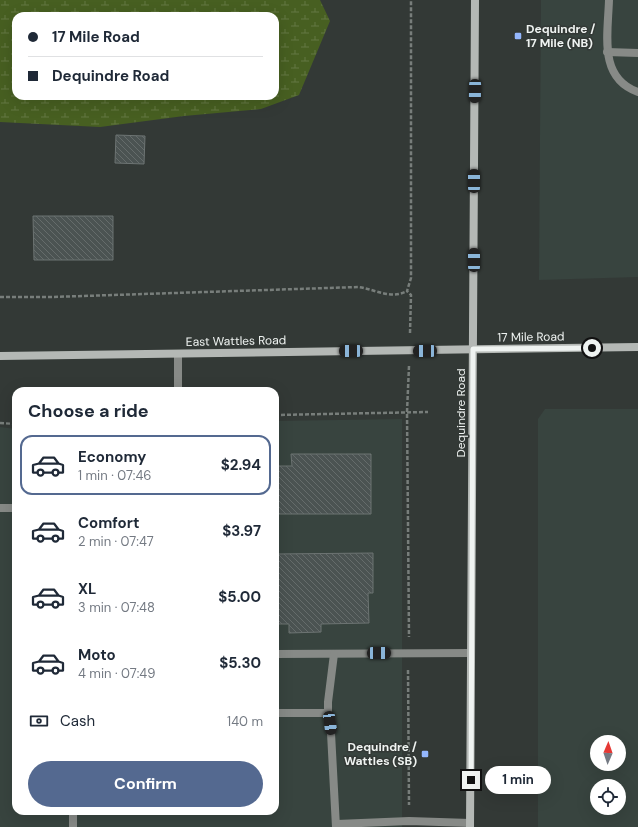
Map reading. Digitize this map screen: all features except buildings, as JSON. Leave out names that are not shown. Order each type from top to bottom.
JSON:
[{"type":"main road","name":"Dequindre Road","points":[[470,825],[475,0]]},
{"type":"main road","name":"17 Mile Road","points":[[473,349],[638,347]]},
{"type":"main road","name":"East Wattles Road","points":[[0,356],[473,349]]},
{"type":"lane","points":[[609,0],[607,52],[611,69],[628,88],[638,92]]},
{"type":"lane","points":[[607,52],[638,53]]},
{"type":"lane","points":[[178,354],[178,387]]},
{"type":"lane","points":[[0,508],[12,508]]},
{"type":"lane","points":[[279,654],[409,652],[472,653]]},
{"type":"lane","points":[[334,654],[328,713],[331,733],[337,826],[409,821],[470,825]]},
{"type":"lane","points":[[279,713],[328,713]]},
{"type":"lane","points":[[73,815],[73,827]]},
{"type":"path","points":[[0,297],[52,298],[358,287],[385,294],[402,294],[407,291],[411,278],[411,0]]},
{"type":"path","points":[[407,291],[411,295]]},
{"type":"path","points":[[408,392],[409,634]]},
{"type":"path","points":[[279,415],[428,412]]},
{"type":"path","points":[[0,423],[12,424]]},
{"type":"path","points":[[408,670],[409,803]]},
{"type":"shaded area","points":[[541,0],[638,0],[638,277],[539,280]]},
{"type":"shaded area","points":[[545,409],[638,409],[638,827],[538,827],[538,419]]},
{"type":"shaded area","points":[[402,419],[402,827],[0,827],[0,427],[12,428],[12,815],[279,815],[279,421]]},
{"type":"green space","points":[[0,0],[320,0],[330,21],[299,95],[261,109],[184,116],[100,127],[0,122]]},
{"type":"place","name":"Dequindre / 17 Mile (NB)","points":[[518,36]]},
{"type":"place","name":"Dequindre / Wattles (SB)","points":[[425,754]]},
{"type":"route","points":[[471,780],[473,349],[592,348]]}]
